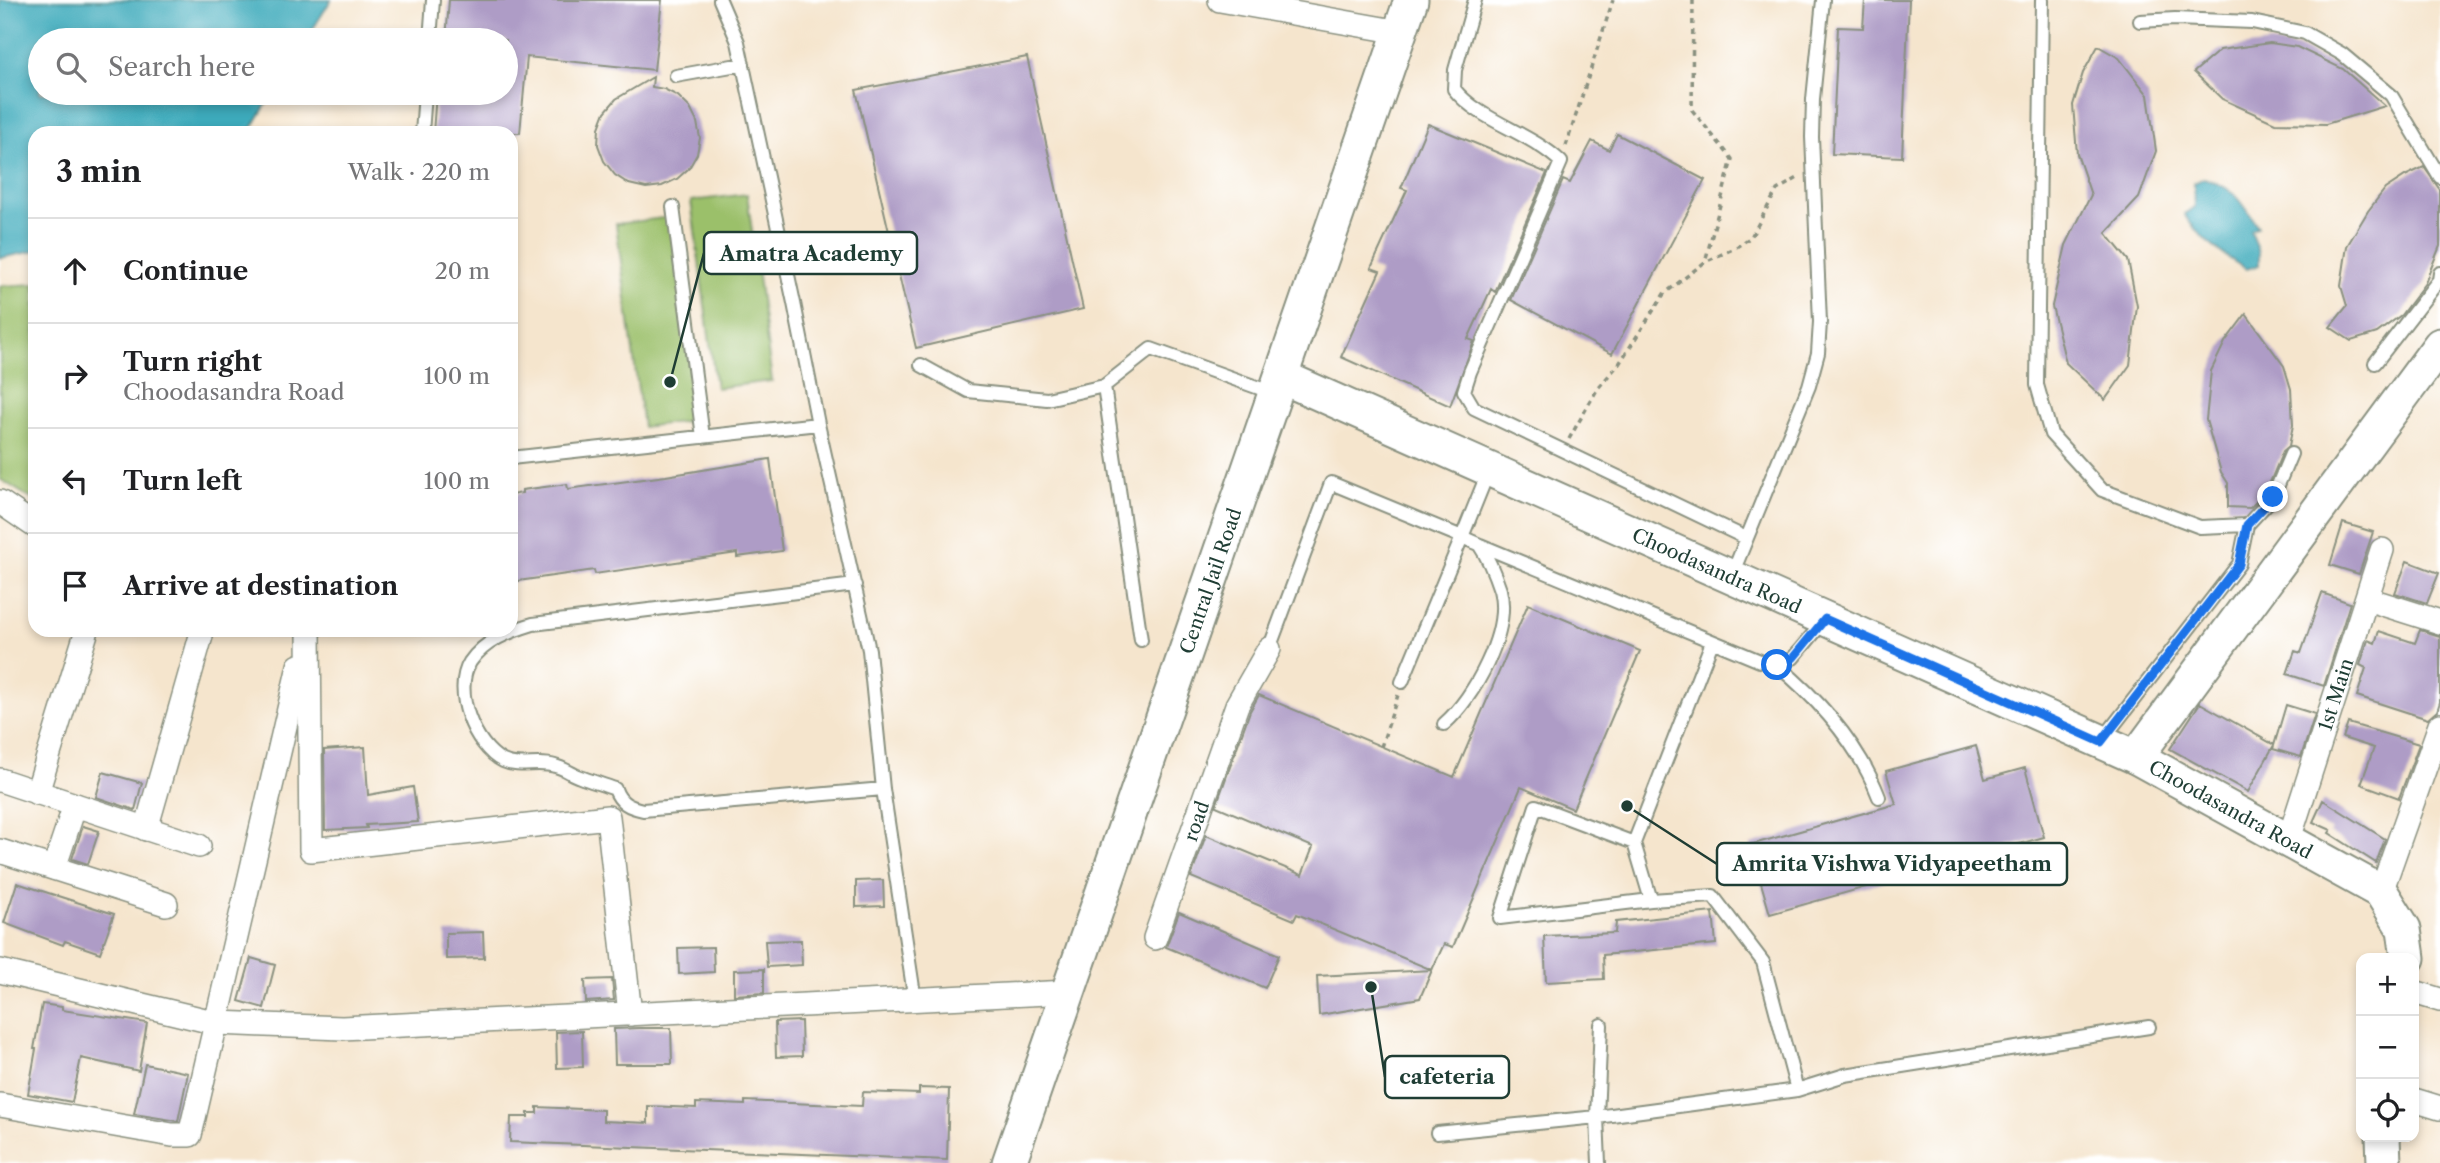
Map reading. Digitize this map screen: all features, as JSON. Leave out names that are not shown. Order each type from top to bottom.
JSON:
[{"type":"street","points":[[1220,0],[1400,32]]},
{"type":"street","name":"Central Jail Road","points":[[1009,1163],[1411,0]]},
{"type":"street","points":[[2136,757],[2440,345]]},
{"type":"street","name":"Choodasandra Road","points":[[1279,386],[1490,470],[2136,757],[2381,892],[2404,929],[2407,953]]},
{"type":"street","points":[[0,502],[28,521]]},
{"type":"street","name":"1st Main","points":[[2289,839],[2382,550]]},
{"type":"street","points":[[2367,599],[2440,621]]},
{"type":"street","points":[[37,793],[85,637]]},
{"type":"street","points":[[146,829],[201,637]]},
{"type":"street","points":[[309,637],[311,850],[608,817],[630,1014]]},
{"type":"street","name":"road","points":[[1155,938],[1237,705],[1269,649]]},
{"type":"street","points":[[0,1105],[172,1135],[190,1135],[299,666]]},
{"type":"street","points":[[2381,892],[2440,725]]},
{"type":"street","points":[[0,780],[199,846]]},
{"type":"street","points":[[54,868],[75,805]]},
{"type":"street","points":[[0,852],[166,904]]},
{"type":"street","points":[[0,971],[217,1023],[342,1028],[1068,992]]},
{"type":"street","points":[[2419,994],[2440,1000]]},
{"type":"street","points":[[2419,1102],[2440,1108]]},
{"type":"street","points":[[2383,1142],[2384,1163]]},
{"type":"lane","points":[[431,28],[433,0]]},
{"type":"lane","points":[[720,0],[729,16],[743,64],[818,424],[869,650],[883,789],[915,1001]]},
{"type":"lane","points":[[1475,0],[1455,70],[1454,89],[1464,101],[1547,148],[1561,162],[1464,391],[1474,408],[1746,538]]},
{"type":"lane","points":[[1731,577],[1809,386],[1818,353],[1820,322],[1813,173],[1813,99],[1823,0]]},
{"type":"lane","points":[[2042,0],[2037,385],[2051,434],[2102,490],[2200,527],[2247,525]]},
{"type":"lane","points":[[2140,21],[2175,19],[2252,22],[2305,33],[2343,54],[2391,95],[2440,177]]},
{"type":"lane","points":[[676,76],[743,64]]},
{"type":"lane","points":[[423,126],[424,105]]},
{"type":"lane","points":[[673,207],[703,437]]},
{"type":"lane","points":[[2375,363],[2439,279],[2440,273]]},
{"type":"lane","points":[[921,365],[968,391],[1047,399],[1104,386],[1151,349],[1279,386]]},
{"type":"lane","points":[[1104,386],[1141,640]]},
{"type":"lane","points":[[518,457],[818,424]]},
{"type":"lane","points":[[2101,742],[2239,564],[2247,525],[2273,497],[2291,454]]},
{"type":"lane","points":[[1402,682],[1490,470]]},
{"type":"lane","points":[[1269,649],[1331,483],[1760,662],[1777,665],[1819,703],[1872,778],[1879,797]]},
{"type":"lane","points":[[1444,724],[1459,712],[1484,673],[1500,624],[1500,591],[1490,562],[1480,545]]},
{"type":"lane","points":[[518,629],[533,624],[855,585]]},
{"type":"lane","points":[[1777,665],[1793,658],[1825,619]]},
{"type":"lane","points":[[501,637],[486,645],[469,663],[464,679],[465,702],[471,727],[484,746],[501,760],[516,766],[554,765],[615,789],[619,799],[630,807],[643,810],[883,789]]},
{"type":"lane","points":[[1651,900],[1634,843],[1712,642]]},
{"type":"lane","points":[[1634,843],[1536,806],[1500,918],[1651,900],[1713,896],[1763,962],[1797,1090]]},
{"type":"lane","points":[[1599,1163],[1597,1117],[1601,1026]]},
{"type":"lane","points":[[1437,1133],[1597,1117],[1797,1090],[1845,1075],[2149,1027]]},
{"type":"path","points":[[1561,162],[1613,0]]},
{"type":"path","points":[[1693,0],[1692,110],[1732,159],[1705,262]]},
{"type":"path","points":[[1563,451],[1586,408],[1619,364],[1664,294],[1705,262],[1751,237],[1777,190],[1790,181],[1813,173]]},
{"type":"path","points":[[1381,747],[1402,682]]},
{"type":"green space","points":[[747,194],[772,381],[716,388],[691,201]]},
{"type":"green space","points":[[670,217],[697,420],[643,427],[616,224]]},
{"type":"green space","points":[[28,284],[28,497],[0,479],[0,286]]},
{"type":"water","points":[[0,0],[331,0],[314,28],[28,28],[28,105],[266,105],[253,126],[28,126],[28,252],[0,258]]},
{"type":"water","points":[[2204,178],[2231,191],[2252,217],[2258,227],[2251,231],[2259,253],[2259,265],[2246,269],[2228,258],[2204,238],[2184,214],[2195,207],[2194,183]]},
{"type":"building","points":[[449,0],[662,0],[654,70],[527,57],[520,133],[518,126],[434,126],[435,105],[518,105],[518,28],[447,28]]},
{"type":"building","points":[[1865,0],[1909,0],[1902,157],[1832,154],[1838,27],[1863,28]]},
{"type":"building","points":[[2270,43],[2297,47],[2343,69],[2385,106],[2326,124],[2275,123],[2222,99],[2194,72],[2220,50]]},
{"type":"building","points":[[2098,46],[2119,58],[2148,95],[2156,151],[2139,198],[2106,233],[2128,260],[2137,306],[2130,365],[2105,400],[2066,363],[2052,306],[2066,245],[2091,195],[2077,154],[2073,105],[2083,73]]},
{"type":"building","points":[[1027,57],[1083,309],[916,348],[856,90]]},
{"type":"building","points":[[653,77],[652,87],[678,96],[690,108],[697,122],[700,138],[697,154],[689,168],[677,179],[662,186],[646,188],[629,184],[615,175],[604,161],[598,145],[599,128],[605,112],[616,99]]},
{"type":"building","points":[[1428,124],[1547,173],[1495,292],[1491,289],[1468,339],[1474,341],[1450,406],[1341,357],[1380,271],[1371,268],[1407,190],[1401,188]]},
{"type":"building","points":[[1617,134],[1705,180],[1612,354],[1511,300],[1563,180],[1570,183],[1592,141],[1609,150]]},
{"type":"building","points":[[2424,167],[2440,190],[2440,246],[2425,283],[2401,315],[2377,333],[2351,341],[2330,327],[2347,306],[2341,286],[2347,246],[2385,189]]},
{"type":"building","points":[[2246,314],[2284,366],[2291,389],[2293,425],[2289,446],[2283,451],[2266,492],[2250,508],[2228,507],[2228,483],[2221,472],[2206,420],[2211,371],[2225,342]]},
{"type":"building","points":[[770,459],[782,551],[737,557],[737,553],[595,574],[594,570],[518,581],[518,494],[522,493],[522,490],[567,484],[568,489]]},
{"type":"building","points":[[2343,523],[2373,532],[2359,574],[2330,565]]},
{"type":"building","points":[[2407,561],[2439,573],[2427,603],[2395,593]]},
{"type":"building","points":[[2322,593],[2350,603],[2324,686],[2287,674],[2295,651],[2301,653]]},
{"type":"building","points":[[1528,604],[1640,651],[1573,809],[1521,787],[1453,947],[1444,944],[1432,970],[1297,914],[1294,920],[1191,877],[1206,835],[1302,875],[1313,847],[1216,806],[1250,711],[1259,695],[1454,777]]},
{"type":"building","points":[[2420,630],[2440,636],[2440,702],[2437,711],[2428,719],[2357,696],[2366,668],[2360,665],[2368,640],[2375,643],[2379,631],[2415,643]]},
{"type":"building","points":[[2200,703],[2274,745],[2248,792],[2170,749]]},
{"type":"building","points":[[2286,705],[2315,714],[2301,757],[2273,749]]},
{"type":"building","points":[[2348,723],[2419,744],[2399,798],[2361,784],[2374,748],[2343,738]]},
{"type":"building","points":[[1976,746],[1985,779],[2025,768],[2044,837],[1770,914],[1750,845],[1896,804],[1886,771]]},
{"type":"building","points":[[365,747],[368,795],[413,787],[418,822],[325,830],[324,750]]},
{"type":"building","points":[[103,772],[142,783],[135,810],[96,797]]},
{"type":"building","points":[[2323,800],[2385,839],[2376,863],[2329,833],[2331,830],[2313,822]]},
{"type":"building","points":[[83,826],[99,831],[88,864],[72,859]]},
{"type":"building","points":[[883,880],[884,906],[856,907],[856,881]]},
{"type":"building","points":[[17,883],[114,914],[100,953],[65,941],[63,945],[4,923]]},
{"type":"building","points":[[1179,912],[1279,955],[1265,988],[1166,947]]},
{"type":"building","points":[[1713,912],[1716,944],[1603,955],[1604,979],[1546,982],[1544,936],[1615,933],[1616,922]]},
{"type":"building","points":[[483,932],[484,958],[446,959],[446,933]]},
{"type":"building","points":[[801,940],[802,965],[767,967],[765,941]]},
{"type":"building","points":[[713,947],[714,972],[679,974],[678,948]]},
{"type":"building","points":[[251,958],[275,965],[264,1008],[239,1001]]},
{"type":"building","points":[[764,969],[764,993],[734,995],[734,970]]},
{"type":"building","points":[[1432,970],[1420,998],[1319,1015],[1317,976]]},
{"type":"building","points":[[612,979],[614,1000],[586,1002],[585,980]]},
{"type":"building","points":[[42,1004],[62,1007],[62,1010],[147,1023],[139,1071],[81,1058],[72,1102],[28,1094]]},
{"type":"building","points":[[801,1021],[802,1056],[776,1057],[775,1022]]},
{"type":"building","points":[[671,1028],[672,1064],[615,1064],[614,1029]]},
{"type":"building","points":[[582,1031],[583,1067],[557,1068],[556,1032]]},
{"type":"building","points":[[145,1064],[188,1073],[178,1121],[134,1114]]},
{"type":"building","points":[[919,1088],[949,1089],[947,1160],[510,1142],[511,1117],[528,1117],[528,1113],[537,1113],[537,1107],[603,1110],[603,1121],[648,1123],[648,1106],[696,1108],[696,1103],[745,1105],[745,1101],[862,1106],[863,1092],[919,1094]]},
{"type":"place","name":"Amatra Academy","points":[[670,382]]},
{"type":"place","name":"Amrita Vishwa Vidyapeetham","points":[[1627,806]]},
{"type":"place","name":"cafeteria","points":[[1371,987]]},
{"type":"route","points":[[1777,665],[1793,658],[1825,619],[2101,742],[2239,564],[2247,525],[2273,497]]}]
